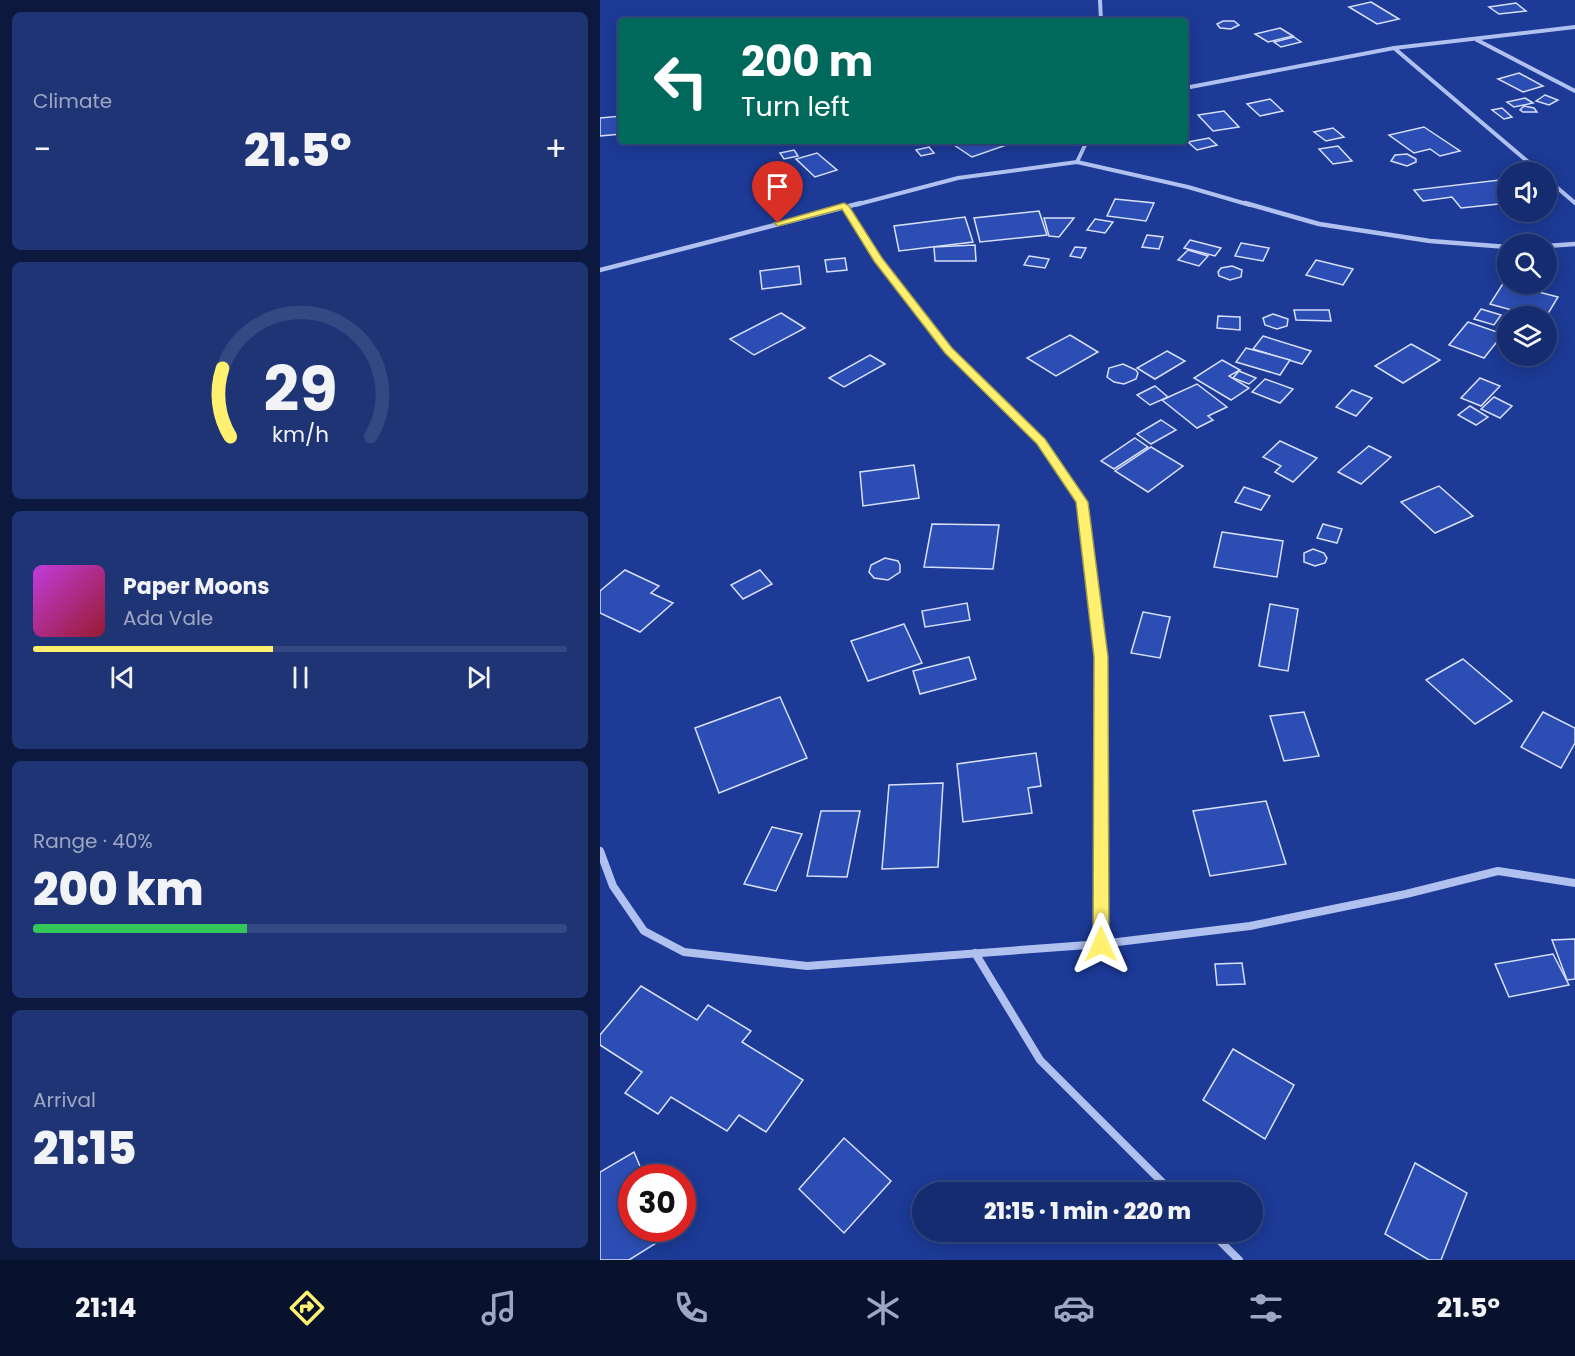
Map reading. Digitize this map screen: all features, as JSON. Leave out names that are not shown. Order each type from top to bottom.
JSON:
[{"type":"street","points":[[1100,0],[1101,18]]},
{"type":"street","points":[[1188,87],[1394,48],[1575,27]]},
{"type":"street","points":[[1477,40],[1575,91]]},
{"type":"street","points":[[1394,48],[1528,162]]},
{"type":"street","points":[[1077,162],[1086,144]]},
{"type":"street","points":[[600,270],[958,178],[1077,162],[1188,187],[1319,224],[1430,241],[1497,246]]},
{"type":"street","points":[[1557,187],[1575,203]]},
{"type":"street","points":[[844,206],[878,259],[949,350],[1041,442],[1082,502],[1101,657],[1101,944]]},
{"type":"street","points":[[1557,245],[1575,244]]},
{"type":"street","points":[[600,851],[613,886],[644,931],[684,952],[807,966],[1101,944],[1250,926],[1406,894],[1498,871],[1575,883]]},
{"type":"street","points":[[975,952],[1040,1060],[1162,1182]]},
{"type":"street","points":[[1220,1242],[1239,1260]]},
{"type":"building","points":[[1371,2],[1399,19],[1377,24],[1349,7]]},
{"type":"building","points":[[1516,3],[1526,11],[1499,14],[1489,7]]},
{"type":"building","points":[[1223,21],[1234,21],[1239,25],[1231,29],[1220,28],[1217,24]]},
{"type":"building","points":[[1280,28],[1293,36],[1268,42],[1255,34]]},
{"type":"building","points":[[1294,37],[1301,42],[1281,47],[1274,42]]},
{"type":"building","points":[[1519,73],[1543,86],[1523,92],[1498,79]]},
{"type":"building","points":[[1545,95],[1558,100],[1549,105],[1536,101]]},
{"type":"building","points":[[1525,98],[1533,103],[1514,107],[1507,102]]},
{"type":"building","points":[[1270,99],[1283,111],[1260,116],[1247,104]]},
{"type":"building","points":[[1524,106],[1534,108],[1537,112],[1523,112],[1520,110]]},
{"type":"building","points":[[1502,108],[1512,117],[1504,119],[1492,110]]},
{"type":"building","points":[[1224,111],[1239,127],[1213,131],[1198,115]]},
{"type":"building","points":[[618,116],[618,134],[600,136],[600,118]]},
{"type":"building","points":[[1424,127],[1460,151],[1440,156],[1430,149],[1414,153],[1389,135]]},
{"type":"building","points":[[1333,128],[1344,137],[1326,141],[1314,132]]},
{"type":"building","points":[[1209,138],[1217,145],[1197,150],[1188,142]]},
{"type":"building","points":[[952,144],[1009,144],[972,157]]},
{"type":"building","points":[[1338,146],[1352,161],[1333,164],[1319,149]]},
{"type":"building","points":[[929,147],[934,153],[921,156],[916,150]]},
{"type":"building","points":[[794,150],[798,156],[784,159],[780,153]]},
{"type":"building","points":[[817,153],[837,170],[815,177],[796,159]]},
{"type":"building","points":[[1407,154],[1416,159],[1416,162],[1407,166],[1391,161],[1395,155]]},
{"type":"building","points":[[1497,180],[1497,204],[1461,208],[1452,197],[1423,201],[1414,190]]},
{"type":"building","points":[[1115,199],[1154,203],[1146,221],[1107,216]]},
{"type":"building","points":[[1039,211],[1047,235],[980,242],[974,218]]},
{"type":"building","points":[[965,217],[973,242],[899,251],[894,226]]},
{"type":"building","points":[[1044,218],[1074,218],[1059,237],[1049,236]]},
{"type":"building","points":[[1095,219],[1113,222],[1105,233],[1087,230]]},
{"type":"building","points":[[1147,235],[1163,237],[1159,249],[1142,247]]},
{"type":"building","points":[[1190,240],[1221,248],[1215,256],[1184,248]]},
{"type":"building","points":[[1241,243],[1269,248],[1263,261],[1235,256]]},
{"type":"building","points":[[975,245],[976,261],[935,261],[934,247]]},
{"type":"building","points":[[1075,247],[1086,248],[1081,258],[1070,256]]},
{"type":"building","points":[[1188,250],[1208,256],[1199,266],[1178,260]]},
{"type":"building","points":[[1029,256],[1049,259],[1045,268],[1024,265]]},
{"type":"building","points":[[845,258],[847,270],[827,272],[825,260]]},
{"type":"building","points":[[1316,260],[1353,269],[1343,285],[1306,275]]},
{"type":"building","points":[[799,266],[801,284],[762,289],[760,271]]},
{"type":"building","points":[[1232,266],[1242,270],[1241,277],[1230,280],[1219,276],[1218,272],[1221,268]]},
{"type":"building","points":[[1497,293],[1546,294],[1558,297],[1553,306],[1490,304]]},
{"type":"building","points":[[1481,309],[1497,314],[1494,325],[1474,319]]},
{"type":"building","points":[[1294,310],[1329,310],[1331,321],[1296,320]]},
{"type":"building","points":[[781,313],[805,328],[754,355],[730,339]]},
{"type":"building","points":[[1273,314],[1288,319],[1287,326],[1277,329],[1265,325],[1263,318]]},
{"type":"building","points":[[1218,316],[1240,317],[1240,330],[1217,328]]},
{"type":"building","points":[[1468,322],[1497,332],[1497,342],[1484,358],[1449,345]]},
{"type":"building","points":[[1070,335],[1098,352],[1056,376],[1027,358]]},
{"type":"building","points":[[1263,336],[1311,351],[1302,364],[1253,349]]},
{"type":"building","points":[[1411,344],[1440,360],[1403,383],[1375,366]]},
{"type":"building","points":[[1246,348],[1290,360],[1280,375],[1236,362]]},
{"type":"building","points":[[1167,351],[1185,361],[1155,379],[1137,368]]},
{"type":"building","points":[[870,355],[885,364],[844,387],[829,378]]},
{"type":"building","points":[[1222,360],[1240,370],[1229,376],[1249,388],[1231,400],[1194,378]]},
{"type":"building","points":[[1123,364],[1136,370],[1138,373],[1136,379],[1124,384],[1114,382],[1107,377],[1109,368]]},
{"type":"building","points":[[1239,371],[1256,378],[1249,384],[1233,378]]},
{"type":"building","points":[[1480,378],[1500,386],[1481,406],[1461,398]]},
{"type":"building","points":[[1265,379],[1293,389],[1280,403],[1252,392]]},
{"type":"building","points":[[1197,384],[1227,407],[1208,416],[1213,420],[1197,428],[1162,400]]},
{"type":"building","points":[[1155,386],[1168,397],[1150,405],[1137,395]]},
{"type":"building","points":[[1352,390],[1372,398],[1356,416],[1336,407]]},
{"type":"building","points":[[1494,397],[1512,406],[1500,418],[1481,409]]},
{"type":"building","points":[[1470,406],[1488,417],[1476,425],[1458,415]]},
{"type":"building","points":[[1161,420],[1176,430],[1151,444],[1137,434]]},
{"type":"building","points":[[1135,438],[1148,447],[1114,469],[1101,461]]},
{"type":"building","points":[[1280,441],[1317,458],[1293,482],[1275,472],[1281,466],[1263,457]]},
{"type":"building","points":[[1369,446],[1391,457],[1361,484],[1338,472]]},
{"type":"building","points":[[1151,447],[1183,466],[1148,492],[1115,471]]},
{"type":"building","points":[[914,465],[919,498],[863,506],[860,472]]},
{"type":"building","points":[[1439,486],[1473,516],[1435,533],[1401,502]]},
{"type":"building","points":[[1244,487],[1270,496],[1261,510],[1235,502]]},
{"type":"building","points":[[932,524],[999,525],[993,569],[924,567]]},
{"type":"building","points":[[1323,524],[1342,529],[1337,543],[1317,538]]},
{"type":"building","points":[[1222,532],[1283,541],[1277,577],[1214,567]]},
{"type":"building","points":[[1313,549],[1324,553],[1327,558],[1325,563],[1315,566],[1304,562],[1304,553]]},
{"type":"building","points":[[885,558],[898,561],[900,572],[888,580],[874,578],[869,572],[871,565]]},
{"type":"building","points":[[625,570],[659,586],[651,593],[673,603],[640,632],[600,613],[600,591]]},
{"type":"building","points":[[760,570],[772,584],[743,599],[731,585]]},
{"type":"building","points":[[967,603],[970,620],[925,627],[922,611]]},
{"type":"building","points":[[1270,604],[1298,609],[1288,671],[1259,666]]},
{"type":"building","points":[[1143,612],[1170,617],[1160,658],[1131,653]]},
{"type":"building","points":[[904,624],[922,663],[868,681],[851,641]]},
{"type":"building","points":[[969,657],[976,679],[920,694],[913,671]]},
{"type":"building","points":[[1463,659],[1512,701],[1475,724],[1426,680]]},
{"type":"building","points":[[780,697],[807,758],[719,793],[695,728]]},
{"type":"building","points":[[1304,712],[1319,756],[1284,761],[1270,716]]},
{"type":"building","points":[[1543,712],[1575,728],[1575,743],[1561,768],[1521,747]]},
{"type":"building","points":[[1036,753],[1041,786],[1028,788],[1032,813],[963,822],[957,764]]},
{"type":"building","points":[[943,783],[938,867],[882,869],[889,785]]},
{"type":"building","points":[[1266,801],[1286,864],[1210,876],[1193,811]]},
{"type":"building","points":[[821,811],[860,811],[847,877],[807,876]]},
{"type":"building","points":[[772,827],[802,834],[776,891],[744,884]]},
{"type":"building","points":[[1575,939],[1575,979],[1567,980],[1552,940]]},
{"type":"building","points":[[1553,954],[1569,985],[1509,997],[1495,964]]},
{"type":"building","points":[[1242,963],[1245,984],[1217,985],[1215,964]]},
{"type":"building","points":[[641,986],[697,1020],[708,1005],[751,1031],[742,1042],[803,1080],[766,1132],[739,1115],[727,1131],[671,1097],[658,1114],[625,1093],[642,1072],[600,1045],[600,1035]]},
{"type":"building","points":[[1233,1049],[1294,1085],[1265,1139],[1203,1100]]},
{"type":"building","points":[[844,1138],[891,1181],[844,1233],[799,1189]]},
{"type":"building","points":[[634,1152],[639,1164],[618,1164],[618,1242],[658,1242],[629,1260],[600,1260],[600,1172]]},
{"type":"building","points":[[1415,1163],[1467,1193],[1441,1260],[1429,1260],[1385,1234]]},
{"type":"route","points":[[778,223],[844,206],[878,259],[949,350],[1041,442],[1082,502],[1101,657],[1101,944]]}]
